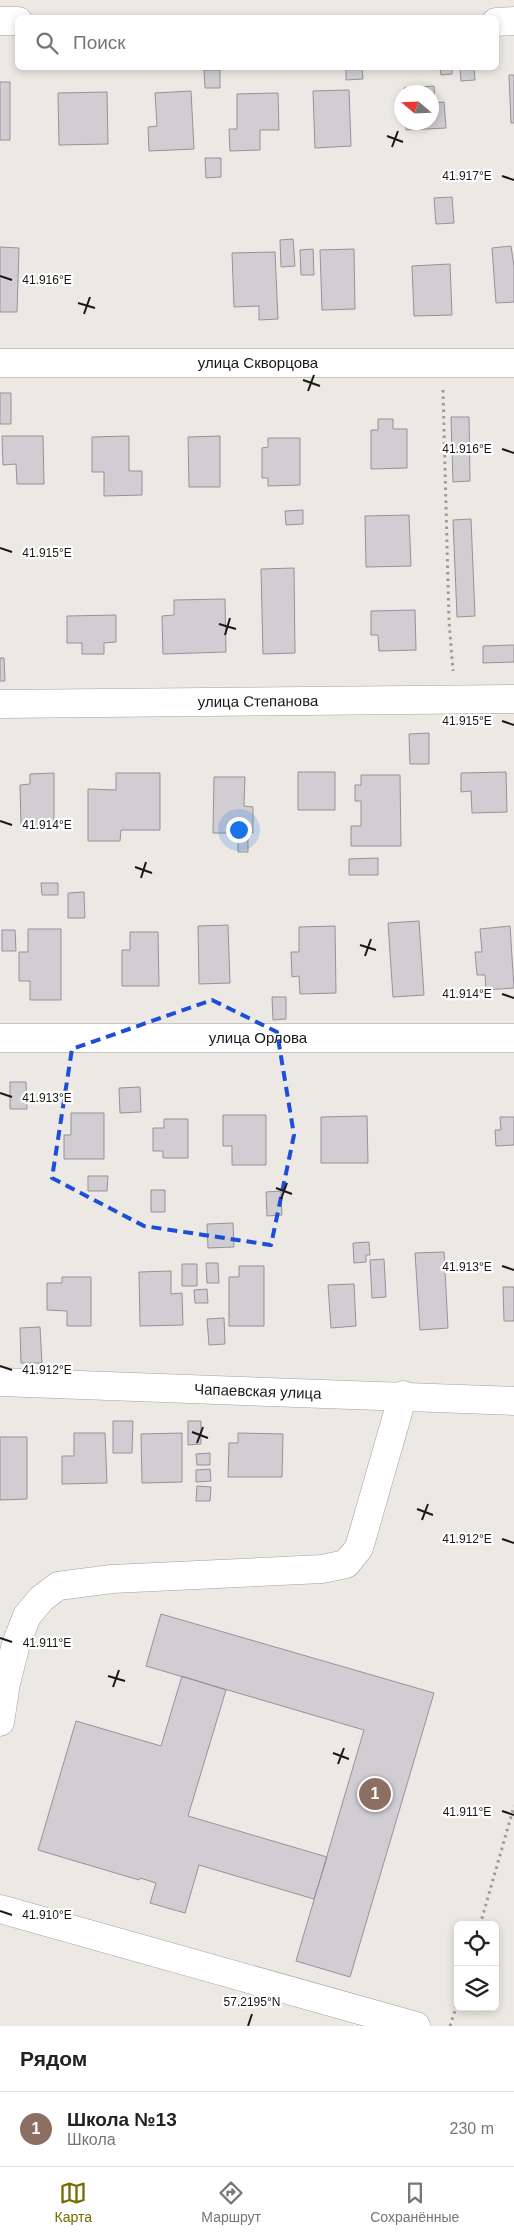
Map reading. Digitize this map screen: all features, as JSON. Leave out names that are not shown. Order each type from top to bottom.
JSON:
[{"type":"street","points":[[0,21],[15,21]]},
{"type":"street","points":[[499,22],[514,21]]},
{"type":"street","name":"улица Скворцова","points":[[0,363],[514,363]]},
{"type":"street","name":"улица Степанова","points":[[0,704],[514,699]]},
{"type":"street","name":"улица Орлова","points":[[0,1038],[514,1038]]},
{"type":"street","name":"Чапаевская улица","points":[[0,1382],[403,1395],[514,1401]]},
{"type":"street","points":[[0,1722],[6,1683],[16,1644],[27,1616],[41,1599],[58,1586],[112,1579],[322,1568],[346,1564],[359,1548],[403,1395]]},
{"type":"street","points":[[0,1909],[416,2026]]},
{"type":"path","points":[[443,363],[449,621],[454,700]]},
{"type":"path","points":[[481,1921],[514,1806]]},
{"type":"path","points":[[450,2026],[455,2011]]},
{"type":"highlighted area","points":[[212,1000],[277,1032],[294,1135],[271,1245],[144,1226],[52,1178],[72,1049]]},
{"type":"building","points":[[204,70],[220,70],[220,88],[205,88]]},
{"type":"building","points":[[346,70],[362,70],[363,79],[346,80]]},
{"type":"building","points":[[440,70],[452,70],[452,74],[441,75]]},
{"type":"building","points":[[460,70],[474,70],[475,80],[461,81]]},
{"type":"building","points":[[509,75],[514,75],[514,123],[511,123]]},
{"type":"building","points":[[0,82],[10,82],[10,140],[0,140]]},
{"type":"building","points":[[349,90],[351,146],[315,148],[313,91]]},
{"type":"building","points":[[191,91],[194,149],[149,151],[148,127],[157,126],[155,93]]},
{"type":"building","points":[[107,92],[108,144],[59,145],[58,93]]},
{"type":"building","points":[[278,93],[279,130],[260,130],[260,150],[230,151],[229,129],[237,129],[237,94]]},
{"type":"building","points":[[444,102],[446,128],[439,128],[439,103]]},
{"type":"building","points":[[205,158],[221,158],[221,177],[206,178]]},
{"type":"building","points":[[452,197],[454,223],[436,224],[434,198]]},
{"type":"building","points":[[293,239],[295,266],[281,267],[280,240]]},
{"type":"building","points":[[511,246],[514,266],[514,302],[496,303],[492,248]]},
{"type":"building","points":[[0,247],[19,248],[17,312],[0,312]]},
{"type":"building","points":[[313,249],[314,275],[301,275],[300,250]]},
{"type":"building","points":[[354,249],[355,309],[322,310],[320,250]]},
{"type":"building","points":[[275,252],[278,319],[259,320],[259,306],[234,307],[232,253]]},
{"type":"building","points":[[450,264],[452,315],[414,316],[412,266]]},
{"type":"building","points":[[0,393],[11,393],[11,424],[0,424]]},
{"type":"building","points":[[451,417],[469,417],[470,481],[453,482]]},
{"type":"building","points":[[378,419],[393,419],[393,429],[407,429],[407,468],[371,469],[371,430],[378,430]]},
{"type":"building","points":[[2,436],[43,436],[44,484],[17,484],[16,464],[3,465]]},
{"type":"building","points":[[129,436],[129,471],[142,471],[142,495],[104,496],[104,472],[92,472],[92,437]]},
{"type":"building","points":[[220,436],[220,487],[189,487],[188,437]]},
{"type":"building","points":[[268,438],[300,438],[300,485],[268,486],[268,478],[262,478],[262,448],[268,447]]},
{"type":"building","points":[[303,510],[303,524],[286,525],[285,511]]},
{"type":"building","points":[[409,515],[411,566],[366,567],[365,516]]},
{"type":"building","points":[[471,519],[475,616],[457,617],[453,520]]},
{"type":"building","points":[[294,568],[295,653],[263,654],[261,569]]},
{"type":"building","points":[[225,599],[226,652],[163,654],[162,616],[174,615],[174,600]]},
{"type":"building","points":[[415,610],[416,650],[379,651],[378,635],[371,635],[371,611]]},
{"type":"building","points":[[116,615],[116,642],[104,643],[104,654],[82,654],[82,643],[67,643],[67,616]]},
{"type":"building","points":[[514,645],[514,662],[483,663],[483,646]]},
{"type":"building","points":[[0,658],[4,658],[5,681],[0,681]]},
{"type":"building","points":[[429,733],[429,764],[410,764],[409,734]]},
{"type":"building","points":[[298,772],[335,772],[335,810],[298,810]]},
{"type":"building","points":[[506,772],[507,812],[472,813],[471,791],[461,792],[461,773]]},
{"type":"building","points":[[54,773],[54,825],[21,826],[20,785],[30,784],[30,774]]},
{"type":"building","points":[[116,773],[160,773],[160,830],[121,830],[120,841],[88,841],[88,789],[116,790]]},
{"type":"building","points":[[361,775],[400,775],[401,846],[351,846],[351,826],[361,826],[361,801],[355,801],[355,785],[361,785]]},
{"type":"building","points":[[214,777],[245,777],[244,806],[253,807],[253,833],[213,833]]},
{"type":"building","points":[[238,836],[248,837],[248,852],[238,852]]},
{"type":"building","points":[[378,858],[378,875],[349,875],[349,859]]},
{"type":"building","points":[[41,883],[58,883],[58,895],[42,895]]},
{"type":"building","points":[[84,892],[85,918],[68,918],[68,893]]},
{"type":"building","points":[[419,921],[424,995],[393,997],[388,923]]},
{"type":"building","points":[[228,925],[230,983],[199,984],[198,926]]},
{"type":"building","points":[[335,926],[336,993],[300,994],[299,976],[292,977],[291,952],[299,952],[299,927]]},
{"type":"building","points":[[510,926],[514,988],[486,990],[485,975],[477,975],[475,952],[482,952],[480,929]]},
{"type":"building","points":[[28,929],[61,929],[61,1000],[30,1000],[30,981],[19,981],[19,952],[28,952]]},
{"type":"building","points":[[2,930],[15,930],[16,951],[2,951]]},
{"type":"building","points":[[130,932],[158,932],[159,986],[122,986],[122,950],[130,950]]},
{"type":"building","points":[[272,997],[286,997],[286,1019],[273,1020]]},
{"type":"building","points":[[10,1082],[26,1082],[27,1109],[10,1109]]},
{"type":"building","points":[[140,1087],[141,1112],[120,1113],[119,1088]]},
{"type":"building","points":[[71,1113],[104,1113],[104,1159],[64,1159],[64,1135],[71,1135]]},
{"type":"building","points":[[223,1115],[266,1115],[266,1165],[232,1165],[232,1146],[223,1146]]},
{"type":"building","points":[[367,1116],[368,1163],[321,1163],[321,1117]]},
{"type":"building","points":[[500,1117],[514,1117],[514,1145],[496,1146],[495,1130],[501,1130]]},
{"type":"building","points":[[164,1119],[188,1119],[188,1158],[163,1158],[163,1151],[153,1151],[153,1128],[164,1128]]},
{"type":"building","points":[[88,1176],[108,1176],[107,1191],[88,1191]]},
{"type":"building","points":[[151,1190],[165,1190],[165,1212],[151,1212]]},
{"type":"building","points":[[281,1191],[282,1215],[267,1216],[266,1192]]},
{"type":"building","points":[[233,1223],[234,1247],[208,1248],[207,1224]]},
{"type":"building","points":[[369,1242],[370,1255],[366,1255],[366,1262],[354,1263],[353,1243]]},
{"type":"building","points":[[444,1252],[448,1328],[420,1330],[415,1253]]},
{"type":"building","points":[[384,1259],[386,1297],[372,1298],[370,1260]]},
{"type":"building","points":[[206,1263],[218,1263],[219,1283],[207,1283]]},
{"type":"building","points":[[182,1264],[197,1264],[197,1286],[182,1286]]},
{"type":"building","points":[[239,1266],[264,1266],[264,1326],[229,1326],[229,1277],[239,1277]]},
{"type":"building","points":[[171,1271],[171,1294],[182,1293],[183,1325],[140,1326],[139,1272]]},
{"type":"building","points":[[62,1277],[91,1277],[91,1326],[67,1326],[67,1311],[47,1310],[47,1283],[62,1283]]},
{"type":"building","points":[[354,1284],[356,1326],[331,1328],[328,1285]]},
{"type":"building","points":[[503,1287],[514,1287],[514,1321],[504,1321]]},
{"type":"building","points":[[207,1289],[208,1303],[195,1303],[194,1290]]},
{"type":"building","points":[[224,1318],[225,1344],[209,1345],[207,1319]]},
{"type":"building","points":[[40,1327],[42,1363],[21,1363],[20,1328]]},
{"type":"building","points":[[113,1421],[133,1421],[132,1453],[113,1453]]},
{"type":"building","points":[[188,1421],[201,1421],[201,1444],[188,1445]]},
{"type":"building","points":[[74,1433],[105,1433],[107,1483],[62,1484],[62,1456],[74,1456]]},
{"type":"building","points":[[182,1433],[182,1482],[142,1483],[141,1434]]},
{"type":"building","points":[[238,1433],[283,1434],[282,1477],[228,1477],[229,1443],[238,1443]]},
{"type":"building","points":[[0,1437],[27,1437],[27,1499],[0,1500]]},
{"type":"building","points":[[210,1453],[210,1465],[197,1465],[196,1454]]},
{"type":"building","points":[[210,1469],[211,1481],[196,1482],[196,1470]]},
{"type":"building","points":[[197,1486],[211,1487],[210,1501],[196,1501]]},
{"type":"building","points":[[161,1614],[434,1693],[350,1977],[296,1961],[364,1730],[146,1666]]},
{"type":"building","points":[[182,1676],[226,1690],[188,1816],[327,1857],[314,1899],[199,1865],[185,1913],[150,1903],[156,1883],[140,1878],[139,1880],[38,1850],[76,1721],[161,1746]]},
{"type":"place","name":"Школа №13","points":[[375,1794]]}]
